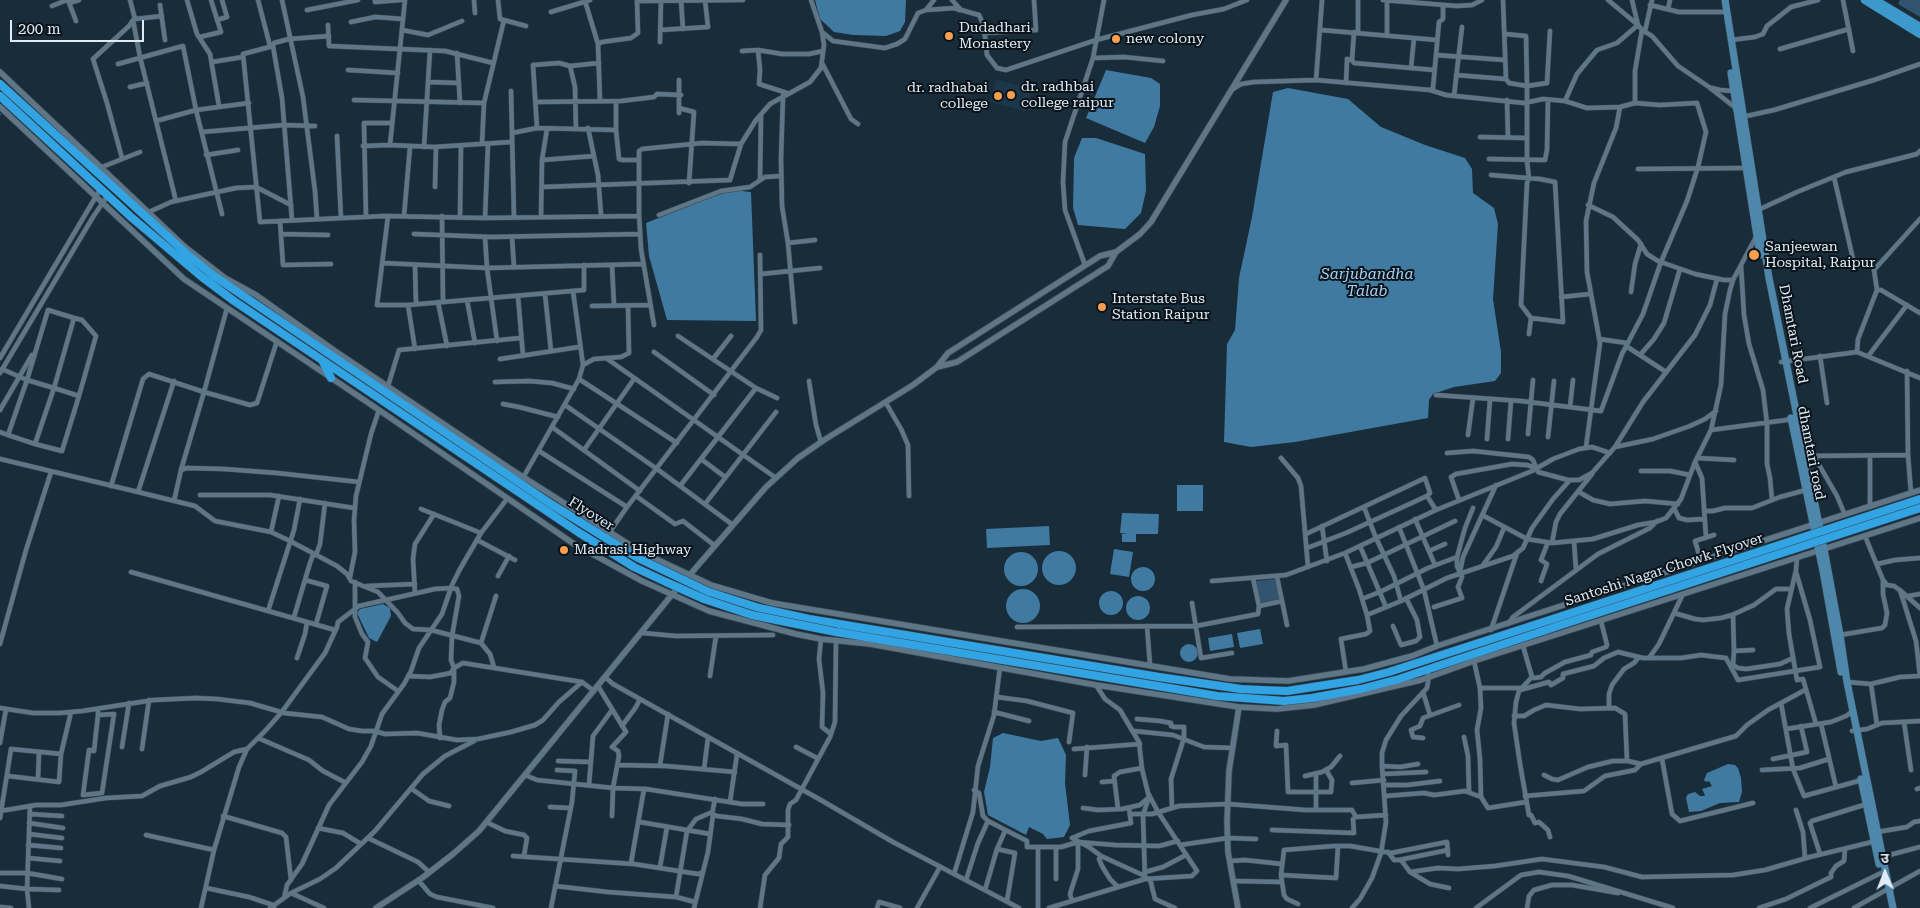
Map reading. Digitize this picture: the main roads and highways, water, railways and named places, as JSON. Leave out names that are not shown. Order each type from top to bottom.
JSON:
[{"type":"highway","name":"Flyover","points":[[0,84],[188,255],[214,276],[551,504],[638,558],[709,592],[759,608],[837,628],[870,641]]},
{"type":"highway","name":"Flyover","points":[[0,96],[108,196],[202,277],[578,532],[634,566],[689,593],[761,617],[837,628],[886,631]]},
{"type":"highway","points":[[315,345],[327,346]]},
{"type":"highway","points":[[322,360],[331,378]]},
{"type":"highway","name":"Santoshi Nagar Chowk Flyover","points":[[870,641],[1217,696],[1284,701],[1312,698],[1427,673],[1563,620],[1920,498]]},
{"type":"highway","name":"Santoshi Nagar Chowk Flyover","points":[[886,631],[1139,674],[1241,689],[1288,690],[1322,686],[1358,680],[1416,664],[1920,508]]},
{"type":"highway","points":[[886,631],[888,622]]},
{"type":"highway","points":[[1412,656],[1416,664]]},
{"type":"main road","name":"dhamtari road","points":[[1721,0],[1734,91],[1740,112],[1759,235],[1806,490],[1816,524]]},
{"type":"main road","points":[[1725,0],[1740,112]]},
{"type":"main road","points":[[1865,0],[1882,4],[1920,26]]},
{"type":"main road","points":[[1882,4],[1920,34]]},
{"type":"main road","points":[[1748,168],[1758,210],[1759,235]]},
{"type":"main road","name":"Dhamtari Road","points":[[1794,419],[1804,456],[1816,524]]},
{"type":"main road","points":[[1816,524],[1868,804],[1882,857],[1888,908]]},
{"type":"main road","points":[[1821,550],[1840,635],[1851,713]]},
{"type":"main road","points":[[1876,838],[1881,873],[1893,908]]},
{"type":"water","points":[[815,0],[906,0],[905,22],[900,31],[886,36],[853,35],[834,32],[820,19]]},
{"type":"water","points":[[1106,70],[1151,78],[1160,84],[1160,106],[1154,127],[1145,143],[1086,118]]},
{"type":"water","name":"Sarjubandha Talab","points":[[1288,88],[1348,99],[1381,127],[1425,145],[1465,158],[1472,169],[1473,193],[1494,208],[1498,224],[1493,299],[1501,352],[1501,373],[1495,381],[1454,387],[1433,394],[1429,400],[1428,418],[1295,442],[1251,447],[1224,442],[1227,344],[1235,330],[1239,278],[1252,217],[1273,92]]},
{"type":"water","points":[[1082,138],[1096,138],[1145,154],[1146,191],[1141,213],[1125,229],[1078,225],[1073,208],[1074,158]]},
{"type":"water","points":[[733,190],[751,192],[756,321],[667,320],[649,256],[646,223]]},
{"type":"water","points":[[1177,485],[1203,485],[1203,511],[1177,511]]},
{"type":"water","points":[[1122,513],[1159,514],[1158,534],[1136,534],[1136,542],[1122,542],[1122,534],[1128,534],[1120,533]]},
{"type":"water","points":[[1049,526],[1050,545],[987,548],[986,529]]},
{"type":"water","points":[[1114,549],[1133,552],[1129,577],[1110,574]]},
{"type":"water","points":[[1059,551],[1066,552],[1071,556],[1075,561],[1075,575],[1071,580],[1066,584],[1059,585],[1052,584],[1047,580],[1043,575],[1042,568],[1043,561],[1047,556],[1052,552]]},
{"type":"water","points":[[1021,552],[1028,553],[1033,557],[1037,562],[1037,576],[1033,581],[1028,585],[1021,586],[1014,585],[1009,581],[1005,576],[1004,569],[1005,562],[1009,557],[1014,553]]},
{"type":"water","points":[[1143,567],[1152,570],[1155,579],[1152,588],[1143,591],[1134,588],[1131,579],[1134,570]]},
{"type":"water","points":[[1023,589],[1035,594],[1040,606],[1035,618],[1023,623],[1011,618],[1006,606],[1011,594]]},
{"type":"water","points":[[1106,591],[1116,591],[1123,598],[1123,608],[1116,615],[1106,615],[1099,608],[1099,598]]},
{"type":"water","points":[[1138,596],[1147,599],[1150,608],[1147,617],[1138,620],[1129,617],[1126,608],[1129,599]]},
{"type":"water","points":[[383,604],[390,608],[391,616],[377,642],[369,638],[357,613],[360,609]]},
{"type":"water","points":[[1260,629],[1263,644],[1240,648],[1237,633]]},
{"type":"water","points":[[1232,634],[1234,647],[1210,651],[1208,638]]},
{"type":"water","points":[[1189,644],[1195,647],[1198,653],[1195,659],[1189,662],[1183,659],[1180,653],[1183,647]]},
{"type":"water","points":[[1003,733],[1041,741],[1058,738],[1066,755],[1065,783],[1070,825],[1064,837],[1047,839],[1043,834],[1029,827],[1026,835],[988,815],[984,792],[990,767],[993,738]]},
{"type":"water","points":[[1728,764],[1735,765],[1738,768],[1741,778],[1742,792],[1739,802],[1720,803],[1701,811],[1689,812],[1686,798],[1688,794],[1695,792],[1700,796],[1704,796],[1702,789],[1712,786],[1709,781],[1706,782],[1704,780],[1707,773]]},
{"type":"place","name":"Dudadhari Monastery","points":[[949,36]]},
{"type":"place","name":"new colony","points":[[1116,39]]},
{"type":"place","name":"dr. radhbai college raipur","points":[[1011,95]]},
{"type":"place","name":"dr. radhabai college","points":[[998,96]]},
{"type":"place","name":"Sanjeewan Hospital, Raipur","points":[[1754,255]]},
{"type":"place","name":"Interstate Bus Station Raipur","points":[[1102,307]]},
{"type":"place","name":"Madrasi Highway","points":[[564,550]]}]
